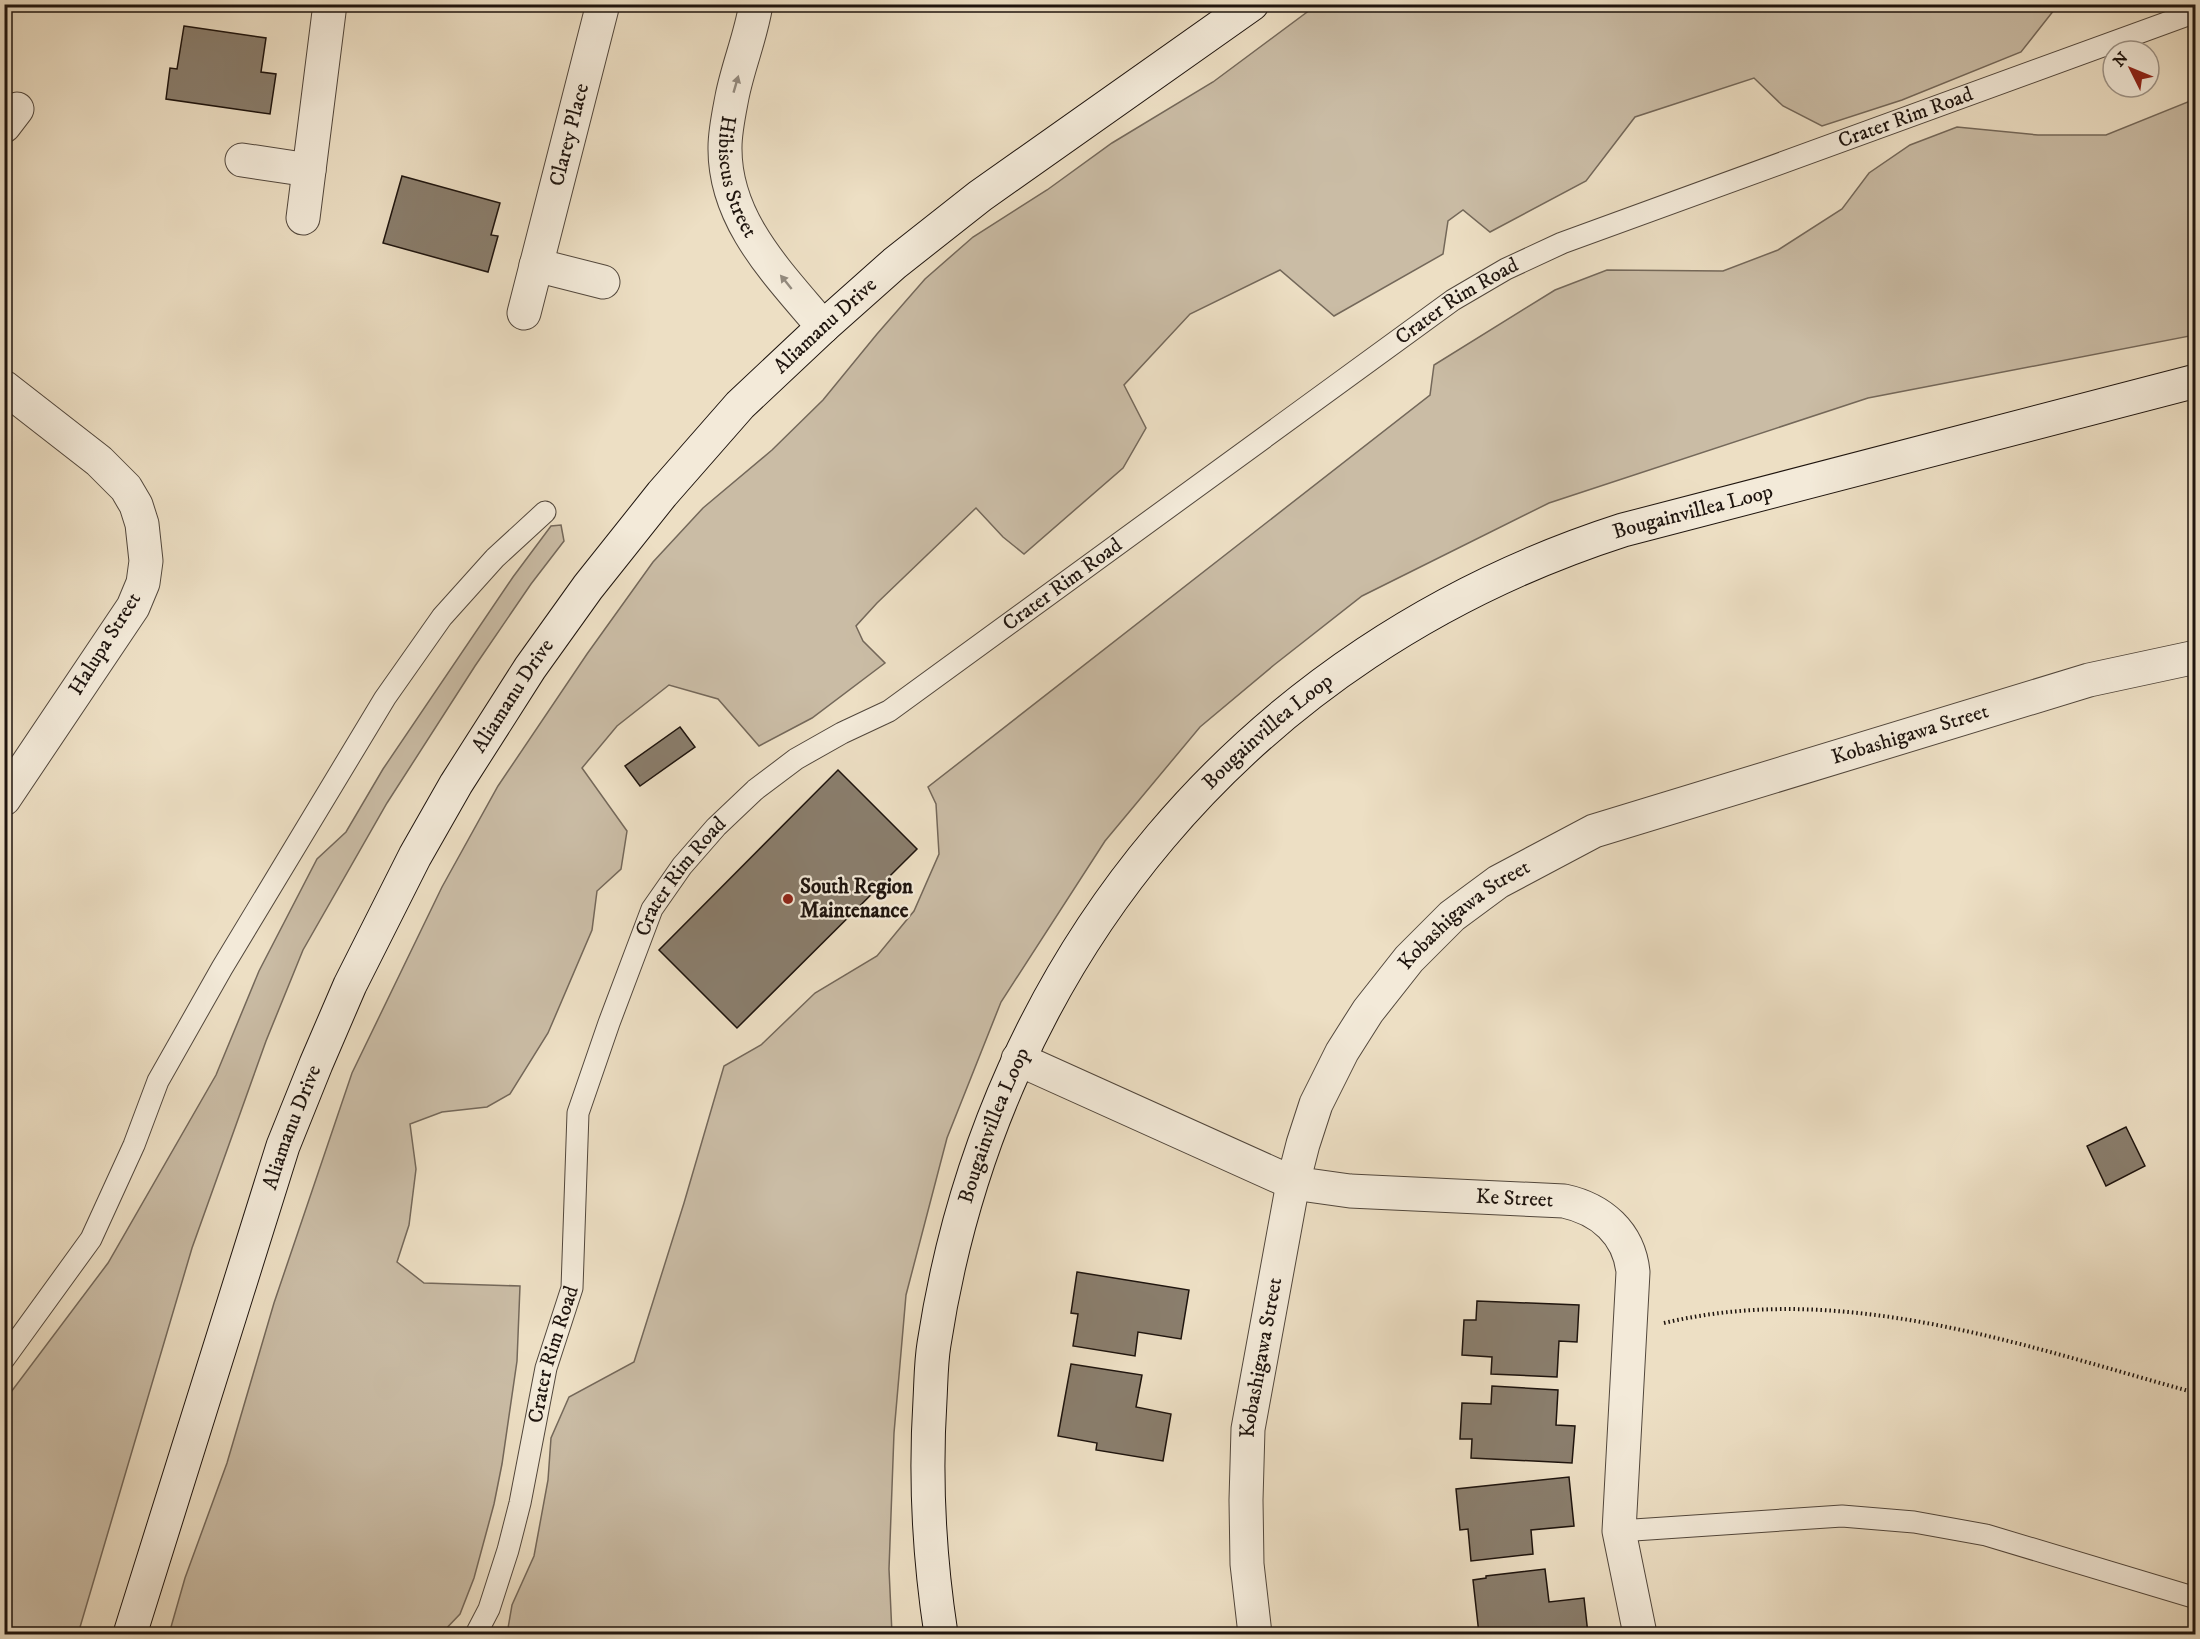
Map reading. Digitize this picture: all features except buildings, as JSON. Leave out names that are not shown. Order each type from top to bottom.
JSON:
[{"type":"street","points":[[303,219],[330,4]]},
{"type":"street","name":"Clarey Place","points":[[524,313],[603,4]]},
{"type":"street","name":"Hibiscus Street","points":[[756,4],[753,26],[732,95],[725,147],[728,181],[737,211],[753,241],[824,327]]},
{"type":"street","name":"Aliamanu Drive","points":[[130,1635],[283,1146],[350,986],[415,856],[456,784],[489,730],[588,586],[662,494],[740,405],[895,263],[980,196],[1252,4]]},
{"type":"street","points":[[242,160],[309,170]]},
{"type":"street","points":[[536,265],[603,282]]},
{"type":"street","name":"Bougainvillea Loop","points":[[941,1635],[932,1576],[928,1505],[927,1460],[933,1347],[960,1216],[988,1133],[1018,1059],[1069,962],[1117,891],[1154,843],[1239,753],[1283,715],[1366,653],[1420,618],[1532,562],[1623,530],[2196,381]]},
{"type":"street","name":"Halupa Street","points":[[4,387],[99,461],[126,488],[136,505],[142,524],[146,561],[143,583],[133,607],[4,799]]},
{"type":"street","name":"Kobashigawa Street","points":[[1256,1635],[1247,1564],[1248,1429],[1293,1182],[1316,1104],[1342,1052],[1368,1011],[1409,959],[1452,916],[1498,882],[1594,831],[2089,680],[2196,657]]},
{"type":"street","name":"Ke Street","points":[[1018,1059],[1293,1182],[1350,1191],[1564,1201],[1581,1205],[1598,1213],[1617,1230],[1630,1254],[1634,1281],[1619,1531],[1640,1635]]},
{"type":"lane","name":"Crater Rim Road","points":[[476,1635],[489,1609],[508,1550],[546,1368],[572,1288],[578,1113],[652,909],[682,866],[716,826],[755,790],[796,759],[842,733],[889,711],[1444,306],[1506,269],[1562,243],[2196,12]]},
{"type":"lane","points":[[4,1359],[91,1239],[134,1145],[158,1081],[222,968],[385,698],[442,617],[495,558],[545,512]]},
{"type":"lane","points":[[1619,1531],[1842,1516],[1914,1522],[1986,1535],[2196,1598]]},
{"type":"path","points":[[1659,1324],[1687,1318],[1782,1309],[1843,1310],[1912,1320],[1991,1336],[2196,1393]]},
{"type":"shaded area","points":[[1318,4],[2058,5],[2021,52],[1902,100],[1822,126],[1783,106],[1754,78],[1635,117],[1586,181],[1490,232],[1463,210],[1448,221],[1443,254],[1334,316],[1280,270],[1190,314],[1124,385],[1146,428],[1123,468],[1024,554],[1003,537],[976,508],[856,626],[863,641],[885,663],[812,718],[759,746],[718,699],[669,685],[617,726],[582,768],[627,831],[621,869],[597,891],[592,930],[548,1033],[510,1094],[487,1107],[442,1112],[410,1124],[416,1169],[409,1225],[397,1262],[424,1283],[520,1286],[517,1361],[502,1464],[474,1578],[460,1614],[441,1634],[169,1634],[185,1578],[227,1463],[274,1303],[352,1073],[442,887],[498,786],[587,654],[653,562],[703,508],[772,450],[823,400],[925,279],[973,237],[1047,190],[1112,143],[1213,82]]},
{"type":"shaded area","points":[[2195,99],[2195,335],[1868,398],[1549,503],[1362,596],[1200,727],[1105,841],[1001,1002],[947,1138],[906,1295],[894,1433],[889,1569],[892,1634],[507,1634],[512,1605],[534,1556],[548,1480],[551,1438],[569,1397],[634,1362],[724,1066],[761,1045],[815,993],[877,956],[914,911],[939,854],[936,804],[928,787],[1430,395],[1434,365],[1555,290],[1607,270],[1723,271],[1778,250],[1842,209],[1869,173],[1910,145],[1957,127],[2038,135],[2106,135]]},
{"type":"shaded area","points":[[561,525],[564,541],[531,584],[475,666],[387,803],[303,950],[266,1041],[192,1248],[78,1634],[5,1634],[5,1400],[108,1263],[216,1075],[259,971],[317,859],[346,832],[383,769],[513,577],[551,526]]},
{"type":"place","name":"South Region Maintenance","points":[[788,899]]}]
